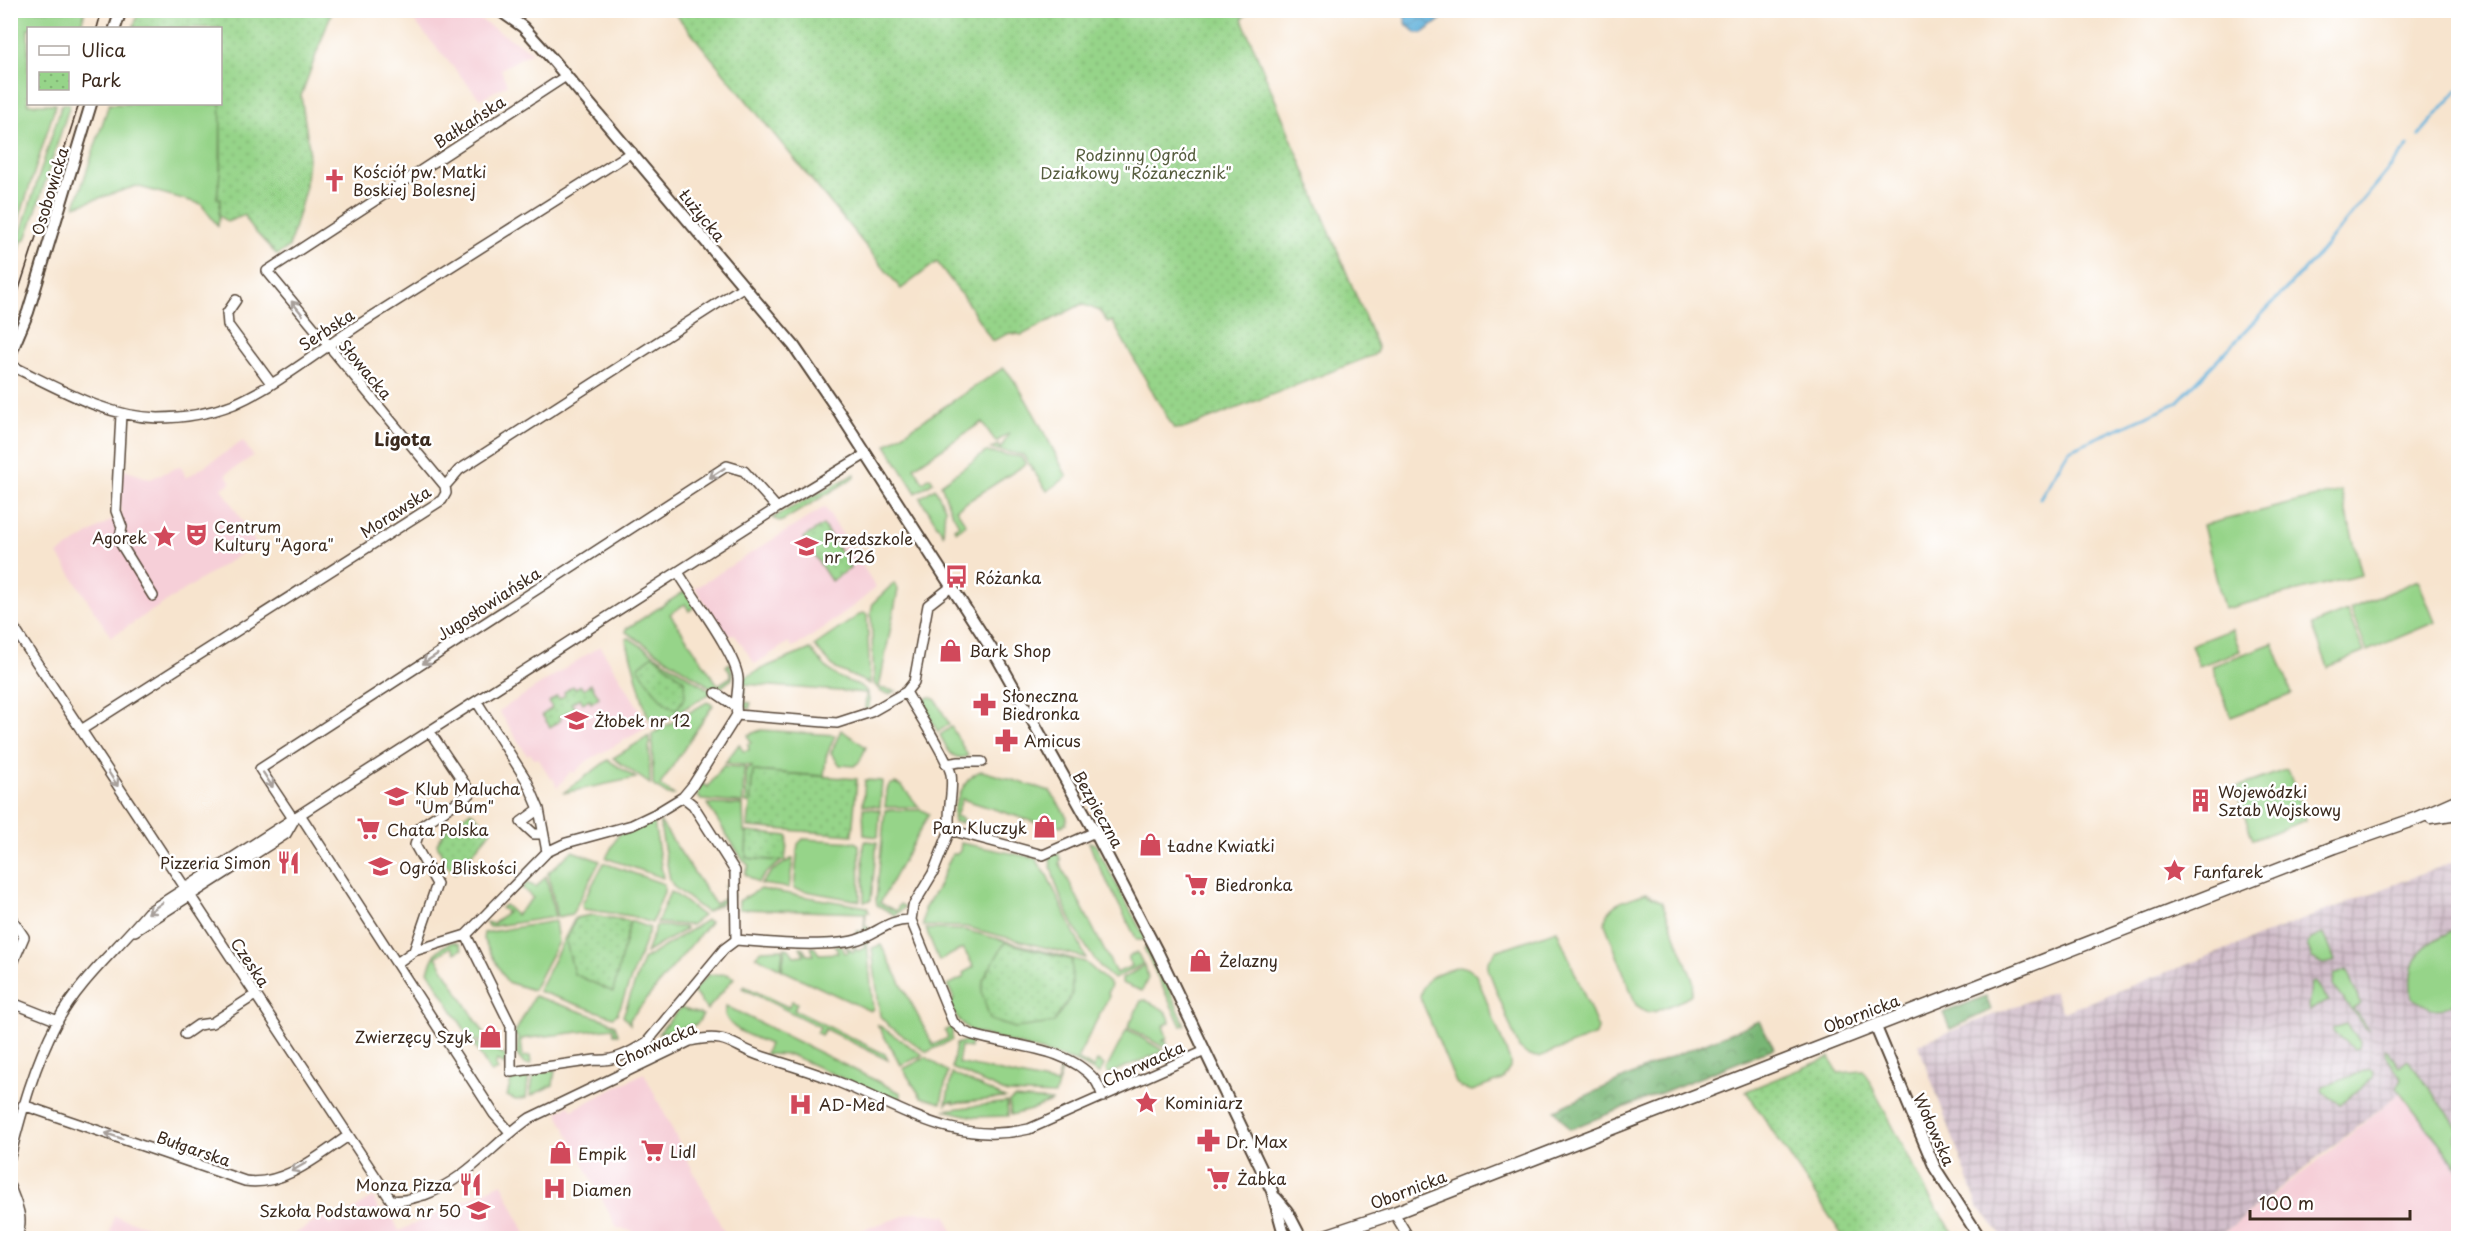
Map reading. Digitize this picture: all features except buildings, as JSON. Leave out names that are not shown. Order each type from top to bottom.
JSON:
[{"type":"main road","name":"Obornicka","points":[[1319,1239],[1394,1213],[2335,847],[2415,819],[2458,800]]},
{"type":"main road","name":"Obornicka","points":[[2415,819],[2458,813]]},
{"type":"street","points":[[115,27],[121,10]]},
{"type":"street","name":"Łużycka","points":[[499,10],[523,27],[632,152],[794,346],[866,454]]},
{"type":"street","name":"Bałkańska","points":[[267,271],[566,76]]},
{"type":"street","name":"Osobowicka","points":[[10,355],[28,312],[91,105]]},
{"type":"street","name":"Serbska","points":[[10,365],[91,404],[121,414],[159,418],[191,416],[234,404],[272,383],[632,152]]},
{"type":"street","name":"Słowacka","points":[[267,271],[445,486]]},
{"type":"street","name":"Morawska","points":[[81,730],[442,500],[446,493],[445,486],[459,470],[743,287]]},
{"type":"street","points":[[236,300],[227,313],[228,325],[272,383]]},
{"type":"street","points":[[121,414],[116,511],[122,527],[119,541],[153,596]]},
{"type":"street","points":[[10,1157],[14,1126],[57,1021],[86,982],[148,912],[187,892],[239,858],[286,834],[298,818],[777,508],[866,454]]},
{"type":"street","name":"Bezpieczna","points":[[866,454],[998,659],[1095,832],[1152,941],[1274,1196],[1287,1211],[1301,1239]]},
{"type":"street","name":"Jugosłowiańska","points":[[298,818],[260,769],[727,466],[744,471],[777,508]]},
{"type":"street","points":[[397,963],[414,951],[466,935],[547,852],[566,843],[632,825],[683,797],[693,785],[736,711],[738,678],[731,658],[678,572]]},
{"type":"street","points":[[716,693],[736,711],[837,723],[871,712],[906,692],[914,682],[928,605],[951,587]]},
{"type":"street","name":"Czeska","points":[[10,622],[388,1197],[395,1201],[407,1200],[449,1184],[488,1155],[510,1132]]},
{"type":"street","points":[[906,692],[951,777],[948,821],[950,830],[933,873],[913,906],[911,920],[953,1022],[965,1032],[973,1035],[1052,1054],[1074,1063],[1096,1081],[1103,1097]]},
{"type":"street","points":[[477,702],[527,781],[539,809],[547,852]]},
{"type":"street","points":[[414,951],[437,884],[415,845],[421,826],[471,793],[430,732]]},
{"type":"street","points":[[946,764],[982,762]]},
{"type":"street","points":[[683,797],[693,805],[735,871],[736,940]]},
{"type":"street","points":[[539,809],[521,822],[534,834],[543,834]]},
{"type":"street","points":[[298,818],[397,963],[494,1114],[510,1132]]},
{"type":"street","points":[[950,830],[1043,855],[1095,832]]},
{"type":"street","points":[[10,916],[24,937],[10,970]]},
{"type":"street","points":[[466,935],[511,1026],[511,1072],[595,1060],[605,1061],[637,1048],[647,1042],[724,949],[736,940],[771,943],[845,942],[870,934],[898,919],[911,920]]},
{"type":"street","points":[[185,1034],[198,1025],[212,1023],[255,995]]},
{"type":"street","points":[[10,1002],[57,1021]]},
{"type":"street","name":"Wołowska","points":[[1875,1025],[1935,1168],[1980,1239]]},
{"type":"street","name":"Chorwacka","points":[[510,1132],[530,1118],[690,1041],[709,1037],[720,1038],[762,1057],[794,1065],[932,1123],[977,1134],[1000,1134],[1029,1129],[1205,1051]]},
{"type":"street","name":"Bułgarska","points":[[23,1105],[255,1183],[274,1180],[294,1171],[348,1136]]},
{"type":"street","points":[[10,1187],[21,1218],[21,1228],[16,1239]]},
{"type":"street","name":"Bezpieczna","points":[[1274,1196],[1277,1216],[1285,1239]]},
{"type":"street","points":[[1394,1213],[1409,1239]]},
{"type":"shaded area","points":[[415,11],[466,11],[532,52],[501,69],[507,85],[480,99],[409,15]]},
{"type":"shaded area","points":[[243,441],[253,456],[226,474],[231,483],[222,488],[256,544],[111,637],[58,554],[122,513],[120,508],[121,477],[125,470],[150,479],[181,466],[186,478]]},
{"type":"shaded area","name":"Przedszkole nr 126","points":[[825,507],[876,587],[805,641],[792,647],[789,642],[755,664],[735,635],[726,635],[695,588]]},
{"type":"shaded area","name":"Żłobek nr 12","points":[[600,646],[650,726],[587,761],[574,773],[571,771],[557,788],[553,778],[551,779],[538,758],[534,759],[530,753],[527,755],[499,711]]},
{"type":"shaded area","points":[[2458,860],[2458,1172],[2400,1093],[2217,1238],[2003,1238],[1978,1206],[1918,1044],[2054,991],[2063,1012]]},
{"type":"shaded area","points":[[644,1073],[727,1238],[637,1238],[632,1231],[617,1228],[560,1118],[558,1112],[569,1106],[572,1110]]},
{"type":"shaded area","points":[[2400,1093],[2458,1172],[2458,1238],[2217,1238],[2318,1161]]},
{"type":"shaded area","name":"Szkoła Podstawowa nr 50","points":[[502,1183],[527,1238],[288,1238],[324,1216],[330,1225],[373,1197],[379,1211],[388,1207],[399,1231]]},
{"type":"shaded area","points":[[916,1212],[947,1216],[954,1238],[857,1238],[855,1232]]},
{"type":"shaded area","points":[[114,1216],[126,1220],[191,1238],[109,1238]]},
{"type":"green space","points":[[11,10],[85,11],[80,27],[27,27],[27,105],[56,105],[11,245]]},
{"type":"green space","points":[[139,11],[332,11],[301,96],[309,148],[305,190],[289,247],[277,255],[249,225],[245,215],[227,222],[219,215],[221,199],[217,198],[221,164],[222,27],[133,27]]},
{"type":"green space","name":"Rodzinny Ogród Działkowy \"Różanecznik\"","points":[[673,11],[1249,11],[1242,19],[1378,349],[1374,355],[1186,428],[1174,429],[1112,321],[1108,323],[1100,311],[1082,304],[1022,335],[1010,333],[992,341],[937,262],[901,289]]},
{"type":"green space","points":[[62,105],[70,105],[33,220],[26,239],[22,241],[11,277],[11,263]]},
{"type":"green space","points":[[109,105],[221,105],[220,182],[217,198],[221,199],[218,226],[201,204],[136,186],[75,206]]},
{"type":"green space","points":[[1003,368],[1027,401],[1067,477],[1047,491],[1023,455],[991,449],[998,445],[1000,449],[1010,433],[996,442],[982,422],[914,467],[923,482],[930,477],[933,482],[916,493],[886,445]]},
{"type":"green space","points":[[986,452],[1021,457],[1026,464],[956,509],[966,524],[957,531],[954,528],[959,525],[950,509],[941,484]]},
{"type":"green space","points":[[855,474],[855,477],[781,522],[772,518]]},
{"type":"green space","points":[[935,488],[945,508],[943,534],[920,498]]},
{"type":"green space","points":[[2341,491],[2362,575],[2224,609],[2203,525]]},
{"type":"green space","points":[[823,525],[851,568],[831,581],[803,538]]},
{"type":"green space","points":[[2418,580],[2435,622],[2367,651],[2350,609]]},
{"type":"green space","points":[[894,583],[898,590],[879,688],[896,691],[889,694],[881,692],[874,684],[871,612],[873,603]]},
{"type":"green space","points":[[685,591],[695,606],[689,611],[685,604],[670,614],[718,685],[732,676],[726,666],[730,663],[733,675],[732,679],[720,688],[712,688],[626,632],[626,629]]},
{"type":"green space","points":[[2347,611],[2364,652],[2328,667],[2312,625]]},
{"type":"green space","points":[[862,613],[867,614],[870,684],[836,669],[814,646]]},
{"type":"green space","points":[[2232,629],[2240,651],[2199,666],[2191,645]]},
{"type":"green space","points":[[629,638],[711,693],[655,726],[646,712],[626,639]]},
{"type":"green space","points":[[2273,643],[2292,694],[2231,717],[2212,666]]},
{"type":"green space","points":[[810,649],[834,674],[859,685],[867,692],[869,707],[865,711],[866,693],[745,684],[743,702],[751,703],[749,709],[741,705],[740,687],[746,678]]},
{"type":"green space","points":[[653,655],[684,680],[685,697],[677,709],[660,698],[638,667]]},
{"type":"green space","points":[[591,684],[599,697],[591,703],[589,699],[583,703],[580,698],[571,703],[576,710],[559,717],[561,720],[550,727],[542,715],[552,708],[549,702],[557,696],[559,699],[565,695],[564,692],[573,686],[575,689],[580,685],[583,689]]},
{"type":"green space","points":[[930,697],[936,700],[949,724],[938,732],[923,705],[925,699]]},
{"type":"green space","points":[[707,702],[713,705],[660,785],[674,795],[668,795],[653,785],[652,734]]},
{"type":"green space","points":[[951,727],[968,756],[957,757],[947,749],[940,735]]},
{"type":"green space","points":[[761,730],[835,735],[826,757],[824,776],[753,771],[750,803],[746,803],[746,768],[752,768],[752,766],[725,763],[739,744],[743,751],[749,750],[748,744],[751,743],[748,735]]},
{"type":"green space","points":[[841,730],[866,747],[860,761],[854,766],[840,765],[831,753]]},
{"type":"green space","points":[[649,736],[650,784],[613,758]]},
{"type":"green space","points":[[608,760],[636,778],[563,793]]},
{"type":"green space","points":[[723,766],[744,767],[743,803],[701,800],[698,796],[701,783],[708,787]]},
{"type":"green space","points":[[2288,769],[2306,820],[2253,840],[2235,788]]},
{"type":"green space","points":[[753,771],[857,779],[852,835],[748,827]]},
{"type":"green space","points":[[982,771],[1050,791],[1067,817],[1066,824],[1061,826],[1045,822],[1044,825],[962,799],[956,816],[963,819],[962,823],[954,822],[954,808],[960,792],[970,778]]},
{"type":"green space","points":[[865,780],[882,781],[880,807],[863,805]]},
{"type":"green space","points":[[895,783],[902,786],[919,807],[885,807],[889,785]]},
{"type":"green space","points":[[707,804],[743,805],[744,832],[747,832],[746,858],[782,861],[766,873],[758,883],[745,874],[749,866]]},
{"type":"green space","points":[[863,808],[880,810],[878,837],[864,835]]},
{"type":"green space","points":[[885,810],[922,810],[929,814],[880,903],[896,911],[900,904],[905,907],[895,915],[877,905],[876,900]]},
{"type":"green space","points":[[471,811],[491,831],[455,873],[446,864],[437,844],[445,830]]},
{"type":"green space","points":[[652,820],[663,878],[606,858],[618,835]]},
{"type":"green space","points":[[659,820],[715,904],[730,895],[724,886],[731,884],[733,897],[706,912],[674,887],[670,880]]},
{"type":"green space","points":[[747,832],[788,836],[785,861],[746,858]]},
{"type":"green space","points":[[803,839],[855,842],[859,845],[860,901],[794,889],[798,844]]},
{"type":"green space","points":[[866,841],[877,842],[871,900],[864,902],[863,845]]},
{"type":"green space","points":[[1089,842],[1095,844],[1144,940],[1137,940]]},
{"type":"green space","points":[[961,843],[1035,858],[1047,875],[1086,958],[966,927],[923,926],[924,909],[937,889],[952,854],[960,851]]},
{"type":"green space","points":[[572,851],[600,861],[572,914],[557,917],[548,873]]},
{"type":"green space","points":[[1058,853],[1061,861],[1059,862],[1116,973],[1132,966],[1128,957],[1137,952],[1143,964],[1114,979],[1093,958],[1072,922],[1056,884],[1050,855]]},
{"type":"green space","points":[[793,859],[789,888],[761,884],[772,871]]},
{"type":"green space","points":[[604,863],[664,884],[664,892],[652,923],[631,916],[583,909],[582,904]]},
{"type":"green space","points":[[546,876],[555,917],[489,927],[485,922],[493,924],[507,912],[501,908],[505,905],[516,915],[533,898],[522,888],[527,883],[536,887]]},
{"type":"green space","points":[[760,889],[867,907],[869,912],[866,912],[865,926],[868,926],[868,931],[855,935],[857,931],[864,931],[865,913],[739,909],[739,901]]},
{"type":"green space","points":[[670,892],[703,916],[691,925],[657,923]]},
{"type":"green space","points":[[1646,893],[1662,902],[1694,983],[1691,994],[1685,999],[1654,1012],[1647,1012],[1636,1005],[1605,924],[1609,911],[1614,906]]},
{"type":"green space","points":[[592,915],[630,921],[613,992],[574,974],[566,941],[576,918]]},
{"type":"green space","points":[[593,915],[630,921],[650,928],[621,1005],[613,1017],[538,991],[575,918]]},
{"type":"green space","points":[[706,920],[710,922],[630,1019],[630,1024],[623,1016],[643,960]]},
{"type":"green space","points":[[555,921],[558,942],[533,990],[507,982],[483,939],[484,933]]},
{"type":"green space","points":[[656,926],[684,927],[686,929],[646,953]]},
{"type":"green space","points":[[2458,928],[2458,999],[2441,1009],[2430,1008],[2412,997],[2411,971],[2420,953],[2427,946],[2435,939]]},
{"type":"green space","points":[[926,929],[965,930],[1085,962],[1111,985],[1109,996],[1077,1059],[1093,1068],[1097,1061],[1104,1065],[1099,1074],[1075,1061],[967,1028],[947,1002],[954,999],[948,985],[964,977],[963,973],[974,967],[963,948],[939,961]]},
{"type":"green space","points":[[1557,930],[1598,1028],[1596,1035],[1539,1057],[1529,1056],[1519,1048],[1488,969],[1488,962],[1496,951]]},
{"type":"green space","points":[[2324,933],[2335,961],[2324,964],[2312,958],[2307,945],[2311,939]]},
{"type":"green space","points":[[867,940],[873,1009],[870,1011],[782,970],[785,948],[789,949],[794,956],[804,955],[800,947],[807,955],[814,955],[811,947],[814,947],[819,954],[838,953],[835,945],[841,945],[845,953],[849,952],[844,944],[853,952],[855,951],[852,944],[858,951],[866,947],[862,941]]},
{"type":"green space","points":[[453,942],[459,944],[462,949],[455,953],[451,947],[436,957],[488,1042],[471,1040],[428,971],[436,953]]},
{"type":"green space","points":[[1005,942],[1072,960],[1072,995],[1053,1023],[1015,1028],[990,1020],[982,993],[983,980]]},
{"type":"green space","points":[[881,945],[933,1045],[948,1038],[945,1031],[952,1026],[952,1040],[927,1052],[889,1026],[880,1016],[872,948]]},
{"type":"green space","points":[[1150,946],[1185,1025],[1181,1026],[1144,948]]},
{"type":"green space","points":[[783,949],[781,969],[756,956],[761,950]]},
{"type":"green space","points":[[1145,965],[1148,978],[1142,991],[1122,983],[1122,979]]},
{"type":"green space","points":[[1459,966],[1476,974],[1510,1061],[1510,1068],[1502,1080],[1472,1091],[1456,1083],[1420,997],[1425,984],[1434,975]]},
{"type":"green space","points":[[2347,970],[2360,1004],[2353,1009],[2369,1030],[2364,1027],[2333,985],[2334,975]]},
{"type":"green space","points":[[727,974],[734,978],[707,1010],[693,991],[708,975]]},
{"type":"green space","points":[[2315,981],[2329,1001],[2310,1010],[2308,1007],[2312,983]]},
{"type":"green space","points":[[744,986],[788,1007],[792,1001],[797,1003],[794,1010],[885,1054],[888,1060],[825,1029],[821,1035],[817,1033],[820,1027],[742,988]]},
{"type":"green space","points":[[534,996],[606,1020],[615,1025],[618,1034],[614,1034],[613,1028],[521,1039],[523,1057],[530,1056],[531,1064],[524,1064],[517,1055],[518,1037],[515,1033]]},
{"type":"green space","points":[[1986,996],[1991,1010],[1950,1029],[1943,1013]]},
{"type":"green space","points":[[1145,1000],[1161,1008],[1169,1018],[1170,1022],[1163,1026],[1167,1037],[1161,1042],[1166,1040],[1167,1045],[1163,1047],[1128,1027],[1141,1001]]},
{"type":"green space","points":[[726,1006],[901,1093],[901,1105],[791,1055],[765,1054],[769,1044],[733,1026],[725,1015]]},
{"type":"green space","points":[[680,1008],[703,1015],[697,1024],[658,1034]]},
{"type":"green space","points":[[1759,1021],[1774,1048],[1570,1129],[1555,1110],[1664,1060]]},
{"type":"green space","points":[[877,1024],[923,1055],[901,1065]]},
{"type":"green space","points":[[2346,1024],[2360,1042],[2359,1048],[2354,1049],[2333,1032],[2334,1028]]},
{"type":"green space","points":[[1127,1029],[1162,1052],[1108,1074],[1106,1070]]},
{"type":"green space","points":[[971,1039],[970,1048],[961,1046],[958,1063],[1057,1084],[1061,1067],[1053,1065],[1055,1059],[1064,1063],[1055,1095],[1007,1093],[952,1068],[956,1044]]},
{"type":"green space","points":[[473,1043],[488,1045],[506,1056],[504,1065],[498,1060],[495,1064],[498,1070],[491,1073]]},
{"type":"green space","points":[[2385,1048],[2399,1066],[2408,1060],[2458,1127],[2458,1133],[2454,1137],[2458,1143],[2458,1167],[2397,1088],[2402,1078],[2385,1055]]},
{"type":"green space","points":[[926,1057],[948,1072],[941,1103],[921,1097],[903,1069]]},
{"type":"green space","points":[[1830,1057],[1838,1073],[1864,1071],[1930,1198],[1957,1238],[1844,1238],[1746,1091]]},
{"type":"green space","points":[[2369,1069],[2374,1071],[2373,1078],[2340,1104],[2322,1091],[2323,1087]]},
{"type":"green space","points":[[555,1070],[553,1085],[530,1096],[534,1073]]},
{"type":"green space","points":[[952,1073],[1005,1098],[954,1103],[954,1101],[946,1104]]},
{"type":"green space","points":[[529,1074],[526,1098],[516,1100],[507,1096],[512,1077]]},
{"type":"green space","points":[[1014,1098],[1053,1101],[1011,1115],[1009,1102]]},
{"type":"green space","points":[[1007,1102],[1008,1116],[975,1117],[944,1110]]},
{"type":"water","points":[[1403,10],[1452,11],[1423,33],[1416,33],[1407,25]]},
{"type":"waterway","points":[[2419,135],[2458,90]]},
{"type":"waterway","points":[[2040,498],[2069,450],[2176,403],[2313,261],[2408,146]]},
{"type":"tram line","points":[[97,27],[102,10]]},
{"type":"tram line","points":[[10,317],[79,105]]},
{"type":"place","name":"Kościół pw. Matki Boskiej Bolesnej","points":[[335,180]]},
{"type":"place","name":"Centrum Kultury \"Agora\"","points":[[196,535]]},
{"type":"place","name":"Agorek","points":[[165,537]]},
{"type":"place","name":"Przedszkole nr 126","points":[[806,547]]},
{"type":"place","name":"Różanka","points":[[957,577]]},
{"type":"place","name":"Bark Shop","points":[[951,650]]},
{"type":"place","name":"Słoneczna Biedronka","points":[[984,704]]},
{"type":"place","name":"Żłobek nr 12","points":[[576,720]]},
{"type":"place","name":"Amicus","points":[[1006,740]]},
{"type":"place","name":"Klub Malucha \"Um Bum\"","points":[[397,797]]},
{"type":"place","name":"Wojewódzki Sztab Wojskowy","points":[[2200,800]]},
{"type":"place","name":"Pan Kluczyk","points":[[1045,827]]},
{"type":"place","name":"Chata Polska","points":[[369,829]]},
{"type":"place","name":"Ładne Kwiatki","points":[[1150,845]]},
{"type":"place","name":"Pizzeria Simon","points":[[289,862]]},
{"type":"place","name":"Ogród Bliskości","points":[[381,867]]},
{"type":"place","name":"Fanfarek","points":[[2175,871]]},
{"type":"place","name":"Biedronka","points":[[1197,884]]},
{"type":"place","name":"Żelazny","points":[[1201,960]]},
{"type":"place","name":"Zwierzęcy Szyk","points":[[491,1036]]},
{"type":"place","name":"Kominiarz","points":[[1147,1102]]},
{"type":"place","name":"AD-Med","points":[[801,1104]]},
{"type":"place","name":"Dr. Max","points":[[1208,1141]]},
{"type":"place","name":"Lidl","points":[[652,1151]]},
{"type":"place","name":"Empik","points":[[560,1153]]},
{"type":"place","name":"Żabka","points":[[1219,1178]]},
{"type":"place","name":"Monza Pizza","points":[[470,1184]]},
{"type":"place","name":"Diamen","points":[[554,1189]]},
{"type":"place","name":"Szkoła Podstawowa nr 50","points":[[479,1210]]},
{"type":"district","name":"Ligota","points":[[403,438]]}]
